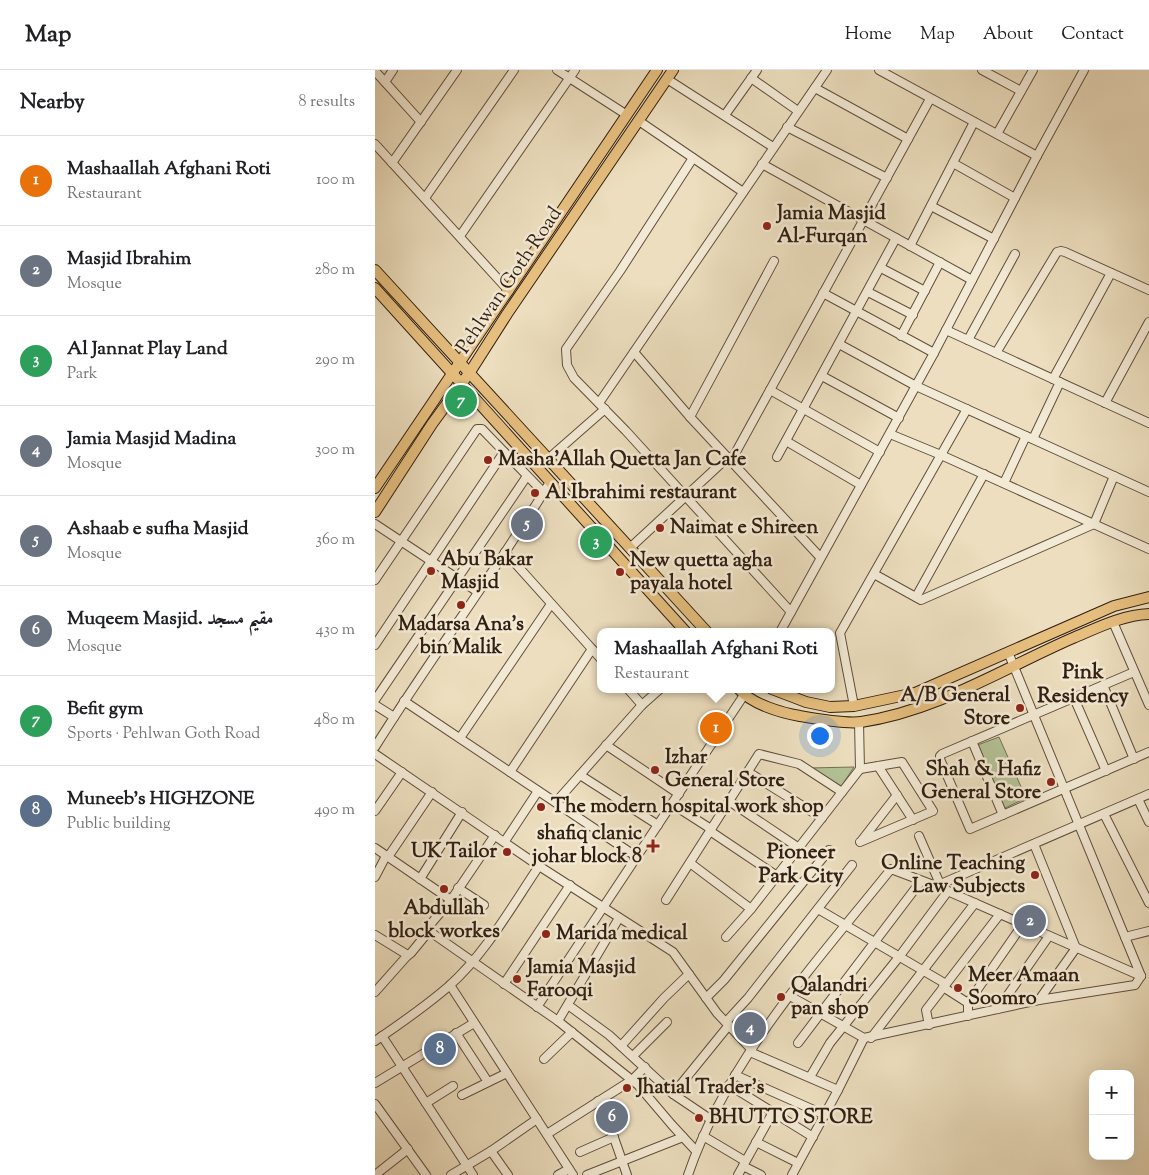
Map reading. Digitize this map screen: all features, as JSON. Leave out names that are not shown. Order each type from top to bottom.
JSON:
[{"type":"main road","name":"Pehlwan Goth Road","points":[[375,488],[657,70]]},
{"type":"main road","name":"Pehlwan Goth Road","points":[[375,512],[432,424],[470,372],[507,314],[673,70]]},
{"type":"main road","points":[[375,270],[703,628]]},
{"type":"main road","points":[[375,288],[683,628]]},
{"type":"main road","points":[[782,693],[806,702],[830,707],[854,706],[915,694],[1114,606],[1149,597]]},
{"type":"main road","points":[[746,693],[781,713],[816,719],[859,722],[919,708],[1113,622],[1149,614]]},
{"type":"street","points":[[385,82],[393,70]]},
{"type":"street","points":[[393,163],[457,70]]},
{"type":"street","points":[[425,198],[514,70]]},
{"type":"street","points":[[557,70],[627,115]]},
{"type":"street","points":[[460,236],[575,70]]},
{"type":"street","points":[[725,115],[757,70]]},
{"type":"street","points":[[548,459],[602,406],[635,352],[827,70]]},
{"type":"street","points":[[982,70],[1021,91]]},
{"type":"street","points":[[997,134],[1033,70]]},
{"type":"street","points":[[782,628],[899,418],[1084,70]]},
{"type":"street","points":[[375,71],[421,122]]},
{"type":"street","points":[[882,71],[1037,156]]},
{"type":"street","points":[[751,78],[799,111]]},
{"type":"street","points":[[667,79],[773,147]]},
{"type":"street","points":[[815,88],[908,139]]},
{"type":"street","points":[[631,547],[685,496],[730,459],[771,390],[930,99]]},
{"type":"street","points":[[639,121],[743,192]]},
{"type":"street","points":[[910,246],[974,122]]},
{"type":"street","points":[[787,127],[887,178]]},
{"type":"street","points":[[375,144],[509,291]]},
{"type":"street","points":[[693,158],[620,271],[566,349],[567,365],[574,378],[791,612]]},
{"type":"street","points":[[953,163],[1015,198]]},
{"type":"street","points":[[762,164],[972,280]]},
{"type":"street","points":[[931,206],[994,239]]},
{"type":"street","points":[[777,457],[858,312],[896,238]]},
{"type":"street","points":[[996,353],[1057,252],[1065,252],[1149,290]]},
{"type":"street","points":[[968,340],[1015,254]]},
{"type":"street","points":[[690,417],[774,261]]},
{"type":"street","points":[[901,336],[940,262]]},
{"type":"street","points":[[881,268],[925,291]]},
{"type":"street","points":[[1004,483],[1030,438],[1056,380],[1111,273]]},
{"type":"street","points":[[868,292],[913,315]]},
{"type":"street","points":[[823,293],[934,353]]},
{"type":"street","points":[[1105,403],[1149,322]]},
{"type":"street","points":[[946,330],[1149,423]]},
{"type":"street","points":[[839,344],[916,386],[1149,492]]},
{"type":"street","points":[[635,352],[690,417],[820,557]]},
{"type":"street","points":[[822,376],[899,418]]},
{"type":"street","points":[[771,390],[879,452]]},
{"type":"street","points":[[854,706],[840,633],[967,409]]},
{"type":"street","points":[[375,580],[475,430],[482,429],[544,493]]},
{"type":"street","points":[[890,434],[984,474],[1149,549]]},
{"type":"street","points":[[786,441],[861,484]]},
{"type":"street","points":[[375,645],[504,452]]},
{"type":"street","points":[[916,598],[984,474]]},
{"type":"street","points":[[375,700],[527,476]]},
{"type":"street","points":[[874,574],[921,600],[1094,524],[1113,476]]},
{"type":"street","points":[[375,747],[404,700],[505,552],[550,482]]},
{"type":"street","points":[[375,524],[478,592]]},
{"type":"street","points":[[505,552],[597,655]]},
{"type":"street","points":[[460,738],[551,604]]},
{"type":"street","points":[[1113,622],[1149,705]]},
{"type":"street","points":[[510,772],[592,649]]},
{"type":"street","points":[[1008,652],[1141,976]]},
{"type":"street","points":[[1134,672],[942,754],[940,760],[970,829],[1149,752]]},
{"type":"street","points":[[1103,685],[1135,758]]},
{"type":"street","points":[[632,693],[642,705]]},
{"type":"street","points":[[556,802],[642,705],[656,693]]},
{"type":"street","points":[[537,1007],[679,794],[742,693]]},
{"type":"street","points":[[1074,698],[1106,771]]},
{"type":"street","points":[[404,700],[637,857]]},
{"type":"street","points":[[375,705],[393,717]]},
{"type":"street","points":[[726,937],[751,909],[860,769],[859,722]]},
{"type":"street","points":[[972,741],[1003,816]]},
{"type":"street","points":[[606,745],[679,794]]},
{"type":"street","points":[[375,754],[495,834],[539,866],[673,952],[706,998],[751,1051],[838,1090]]},
{"type":"street","points":[[666,900],[759,754],[799,764],[842,792]]},
{"type":"street","points":[[860,769],[902,762],[933,811],[860,842],[897,795]]},
{"type":"street","points":[[878,766],[913,820]]},
{"type":"street","points":[[375,811],[402,772]]},
{"type":"street","points":[[748,772],[822,818]]},
{"type":"street","points":[[580,775],[658,825]]},
{"type":"street","points":[[505,841],[538,790]]},
{"type":"street","points":[[375,876],[432,792]]},
{"type":"street","points":[[938,885],[1149,794]]},
{"type":"street","points":[[1138,799],[1149,822]]},
{"type":"street","points":[[729,801],[799,848]]},
{"type":"street","points":[[671,804],[777,876]]},
{"type":"street","points":[[420,879],[462,812]]},
{"type":"street","points":[[1104,814],[1146,888],[1149,903]]},
{"type":"street","points":[[375,992],[429,931],[429,926],[451,900],[495,834]]},
{"type":"street","points":[[919,836],[938,885]]},
{"type":"street","points":[[1034,844],[1076,948]]},
{"type":"street","points":[[375,848],[451,900]]},
{"type":"street","points":[[706,998],[730,973],[829,850]]},
{"type":"street","points":[[690,862],[751,909]]},
{"type":"street","points":[[673,1094],[852,865]]},
{"type":"street","points":[[473,1175],[402,1066],[378,1039],[450,985],[489,940],[539,866]]},
{"type":"street","points":[[688,1175],[710,1120],[735,1075],[790,996],[891,869],[921,881],[938,885],[1141,976]]},
{"type":"street","points":[[798,1042],[921,881]]},
{"type":"street","points":[[504,984],[570,885]]},
{"type":"street","points":[[458,888],[484,905]]},
{"type":"street","points":[[810,1077],[830,1043],[899,957],[948,891]]},
{"type":"street","points":[[792,1175],[867,1038],[975,903]]},
{"type":"street","points":[[818,909],[923,970],[968,1004]]},
{"type":"street","points":[[929,1025],[926,1010],[1001,914]]},
{"type":"street","points":[[558,1021],[619,918]]},
{"type":"street","points":[[968,1016],[968,1004],[1023,924]]},
{"type":"street","points":[[429,931],[558,1021],[632,1080],[697,1151]]},
{"type":"street","points":[[1125,937],[1149,931]]},
{"type":"street","points":[[375,935],[407,956]]},
{"type":"street","points":[[998,1009],[1049,936]]},
{"type":"street","points":[[1039,1000],[1076,948]]},
{"type":"street","points":[[621,1046],[664,998],[689,974]]},
{"type":"street","points":[[790,996],[867,1038],[1039,1000],[1135,984],[1141,976]]},
{"type":"street","points":[[450,985],[571,1172],[558,1175]]},
{"type":"street","points":[[568,1005],[633,1056],[673,1094],[710,1120]]},
{"type":"street","points":[[633,1056],[667,1022]]},
{"type":"street","points":[[375,1083],[474,1023]]},
{"type":"street","points":[[544,1059],[572,1032]]},
{"type":"street","points":[[456,1034],[488,1082]]},
{"type":"street","points":[[547,1134],[632,1080],[645,1067]]},
{"type":"street","points":[[462,1095],[507,1073]]},
{"type":"street","points":[[735,1075],[825,1114]]},
{"type":"street","points":[[729,1085],[813,1136]]},
{"type":"street","points":[[426,1103],[453,1086]]},
{"type":"street","points":[[598,1101],[605,1112],[627,1175]]},
{"type":"street","points":[[375,1104],[426,1175]]},
{"type":"street","points":[[737,1175],[773,1112]]},
{"type":"street","points":[[451,1175],[491,1151],[537,1118]]},
{"type":"street","points":[[703,1136],[761,1175]]},
{"type":"street","points":[[580,1152],[614,1137]]},
{"type":"street","points":[[587,1175],[683,1137]]},
{"type":"street","points":[[756,1142],[798,1163]]},
{"type":"street","points":[[375,1175],[408,1149]]},
{"type":"street","points":[[491,1151],[508,1175]]},
{"type":"green space","points":[[999,737],[1026,798],[1001,810],[972,747]]},
{"type":"green space","points":[[854,767],[840,788],[809,768]]},
{"type":"place","name":"Jamia Masjid Al-Furqan","points":[[767,226]]},
{"type":"place","name":"Befit gym","points":[[461,401]]},
{"type":"place","name":"Masha'Allah Quetta Jan Cafe","points":[[488,460]]},
{"type":"place","name":"Al Ibrahimi restaurant","points":[[535,493]]},
{"type":"place","name":"Ashaab e sufha Masjid","points":[[527,524]]},
{"type":"place","name":"Naimat e Shireen","points":[[660,528]]},
{"type":"place","name":"Al Jannat Play Land","points":[[596,542]]},
{"type":"place","name":"Abu Bakar Masjid","points":[[431,571]]},
{"type":"place","name":"New quetta agha payala hotel","points":[[620,572]]},
{"type":"place","name":"Madarsa Ana's bin Malik","points":[[461,605]]},
{"type":"place","name":"A/B General Store","points":[[1020,708]]},
{"type":"place","name":"Mashaallah Afghani Roti","points":[[716,728]]},
{"type":"place","name":"Izhar General Store","points":[[655,770]]},
{"type":"place","name":"Shah & Hafiz General Store","points":[[1051,782]]},
{"type":"place","name":"The modern hospital work shop","points":[[541,807]]},
{"type":"place","name":"shafiq clanic johar block 8","points":[[653,846]]},
{"type":"place","name":"UK Tailor","points":[[507,852]]},
{"type":"place","name":"Online Teaching Law Subjects","points":[[1035,875]]},
{"type":"place","name":"Abdullah block workes","points":[[444,889]]},
{"type":"place","name":"Masjid Ibrahim","points":[[1030,921]]},
{"type":"place","name":"Marida medical","points":[[546,934]]},
{"type":"place","name":"Jamia Masjid Farooqi","points":[[517,979]]},
{"type":"place","name":"Meer Amaan Soomro","points":[[958,988]]},
{"type":"place","name":"Qalandri pan shop","points":[[781,997]]},
{"type":"place","name":"Jamia Masjid Madina","points":[[750,1028]]},
{"type":"place","name":"Muneeb's HIGHZONE","points":[[440,1049]]},
{"type":"place","name":"Jhatial Trader's","points":[[627,1088]]},
{"type":"place","name":"Muqeem Masjid. مقیم مسجد","points":[[612,1117]]},
{"type":"place","name":"BHUTTO STORE","points":[[699,1118]]},
{"type":"district","name":"Pink Residency","points":[[1083,685]]},
{"type":"district","name":"Pioneer Park City","points":[[801,865]]}]
